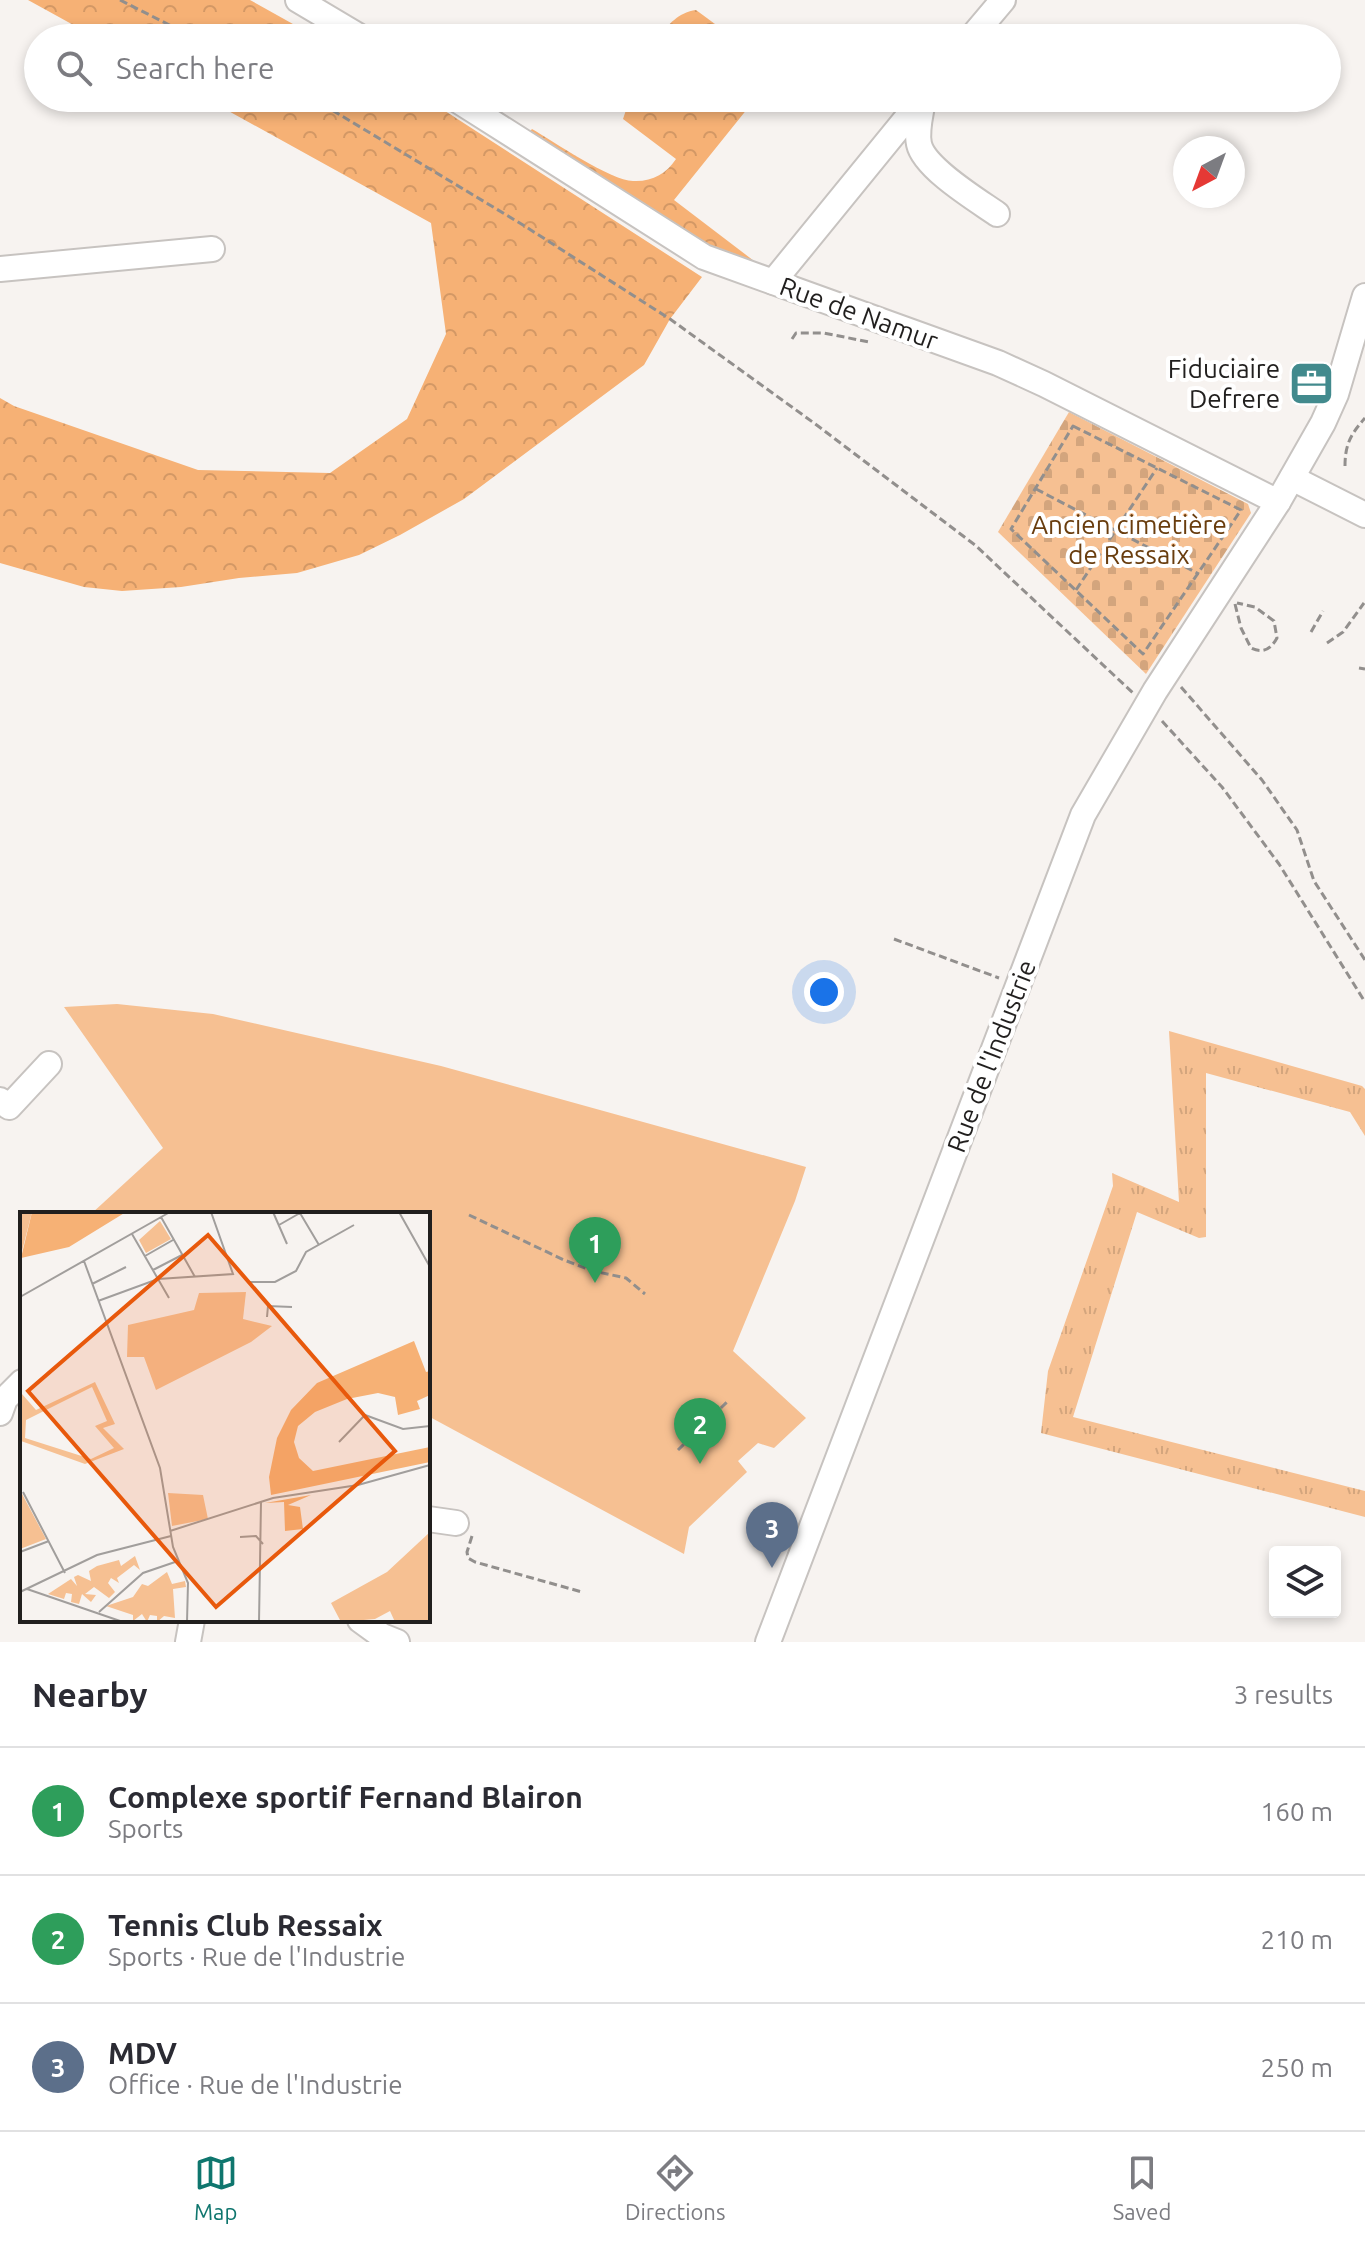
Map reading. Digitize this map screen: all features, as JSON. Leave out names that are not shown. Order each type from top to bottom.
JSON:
[{"type":"street","points":[[298,0],[338,24]]},
{"type":"street","points":[[983,24],[1003,0]]},
{"type":"street","name":"Rue de Namur","points":[[476,112],[675,240],[724,266],[998,363],[1278,502]]},
{"type":"street","points":[[773,282],[912,112]]},
{"type":"street","points":[[922,112],[919,143],[923,153],[942,173],[997,214]]},
{"type":"street","points":[[0,269],[212,249]]},
{"type":"street","name":"Rue de l'Industrie","points":[[768,1642],[1083,815],[1168,672],[1228,596],[1323,423],[1359,342],[1365,296]]},
{"type":"street","points":[[1292,478],[1365,515]]},
{"type":"street","points":[[0,1100],[9,1107],[49,1064]]},
{"type":"street","points":[[430,1519],[456,1523]]},
{"type":"street","points":[[188,1642],[192,1622]]},
{"type":"street","points":[[363,1622],[386,1635]]},
{"type":"path","points":[[120,0],[167,24]]},
{"type":"path","points":[[335,112],[523,225],[670,319],[975,545],[1147,706],[1231,799],[1279,864],[1365,1002]]},
{"type":"path","points":[[792,339],[796,333],[824,333],[869,342]]},
{"type":"path","points":[[1345,466],[1345,448],[1351,433],[1365,418]]},
{"type":"path","points":[[1073,426],[1157,468],[1241,510],[1143,654],[1011,529],[1073,426]]},
{"type":"path","points":[[1076,590],[1157,468]]},
{"type":"path","points":[[1036,489],[1199,574]]},
{"type":"path","points":[[1228,596],[1255,607],[1274,621],[1277,638],[1270,648],[1264,651],[1251,648],[1228,596]]},
{"type":"path","points":[[1327,643],[1343,632],[1364,603]]},
{"type":"path","points":[[1311,632],[1323,611]]},
{"type":"path","points":[[1359,668],[1365,669]]},
{"type":"path","points":[[1168,672],[1262,780],[1297,830],[1314,881],[1365,960]]},
{"type":"path","points":[[894,939],[1018,985]]},
{"type":"path","points":[[469,1215],[564,1260],[593,1271],[626,1278],[645,1294]]},
{"type":"path","points":[[678,1450],[727,1402]]},
{"type":"path","points":[[456,1523],[471,1529],[467,1552],[468,1558],[475,1562],[582,1592]]},
{"type":"green space","points":[[28,0],[250,0],[293,24],[72,24]]},
{"type":"green space","points":[[696,10],[715,24],[670,24],[684,13]]},
{"type":"green space","points":[[230,112],[447,112],[702,277],[670,319],[644,365],[464,499],[359,555],[297,573],[122,591],[84,587],[0,563],[0,398],[14,406],[198,470],[330,473],[407,419],[446,334],[431,223]]},
{"type":"green space","points":[[625,112],[745,112],[674,200],[758,264],[742,267],[524,138],[532,129],[582,160],[623,179],[640,181],[668,169],[676,159],[623,119]]},
{"type":"green space","name":"Ancien cimetière de Ressaix","points":[[1069,412],[1248,504],[1251,513],[1146,674],[998,532]]},
{"type":"green space","points":[[117,1004],[213,1014],[441,1066],[806,1167],[733,1351],[806,1418],[774,1448],[758,1443],[738,1461],[747,1472],[689,1527],[684,1554],[430,1417],[430,1212],[93,1212],[163,1148],[64,1007]]},
{"type":"green space","points":[[1169,1031],[1362,1086],[1365,1089],[1365,1136],[1350,1112],[1206,1073],[1206,1237],[1199,1238],[1137,1212],[1073,1417],[1365,1491],[1365,1517],[1041,1433],[1048,1371],[1113,1186],[1112,1173],[1179,1202]]},
{"type":"place","name":"Fiduciaire Defrere","points":[[1311,383]]},
{"type":"place","name":"Complexe sportif Fernand Blairon","points":[[595,1283]]},
{"type":"place","name":"Tennis Club Ressaix","points":[[700,1464]]},
{"type":"place","name":"MDV","points":[[772,1568]]}]
